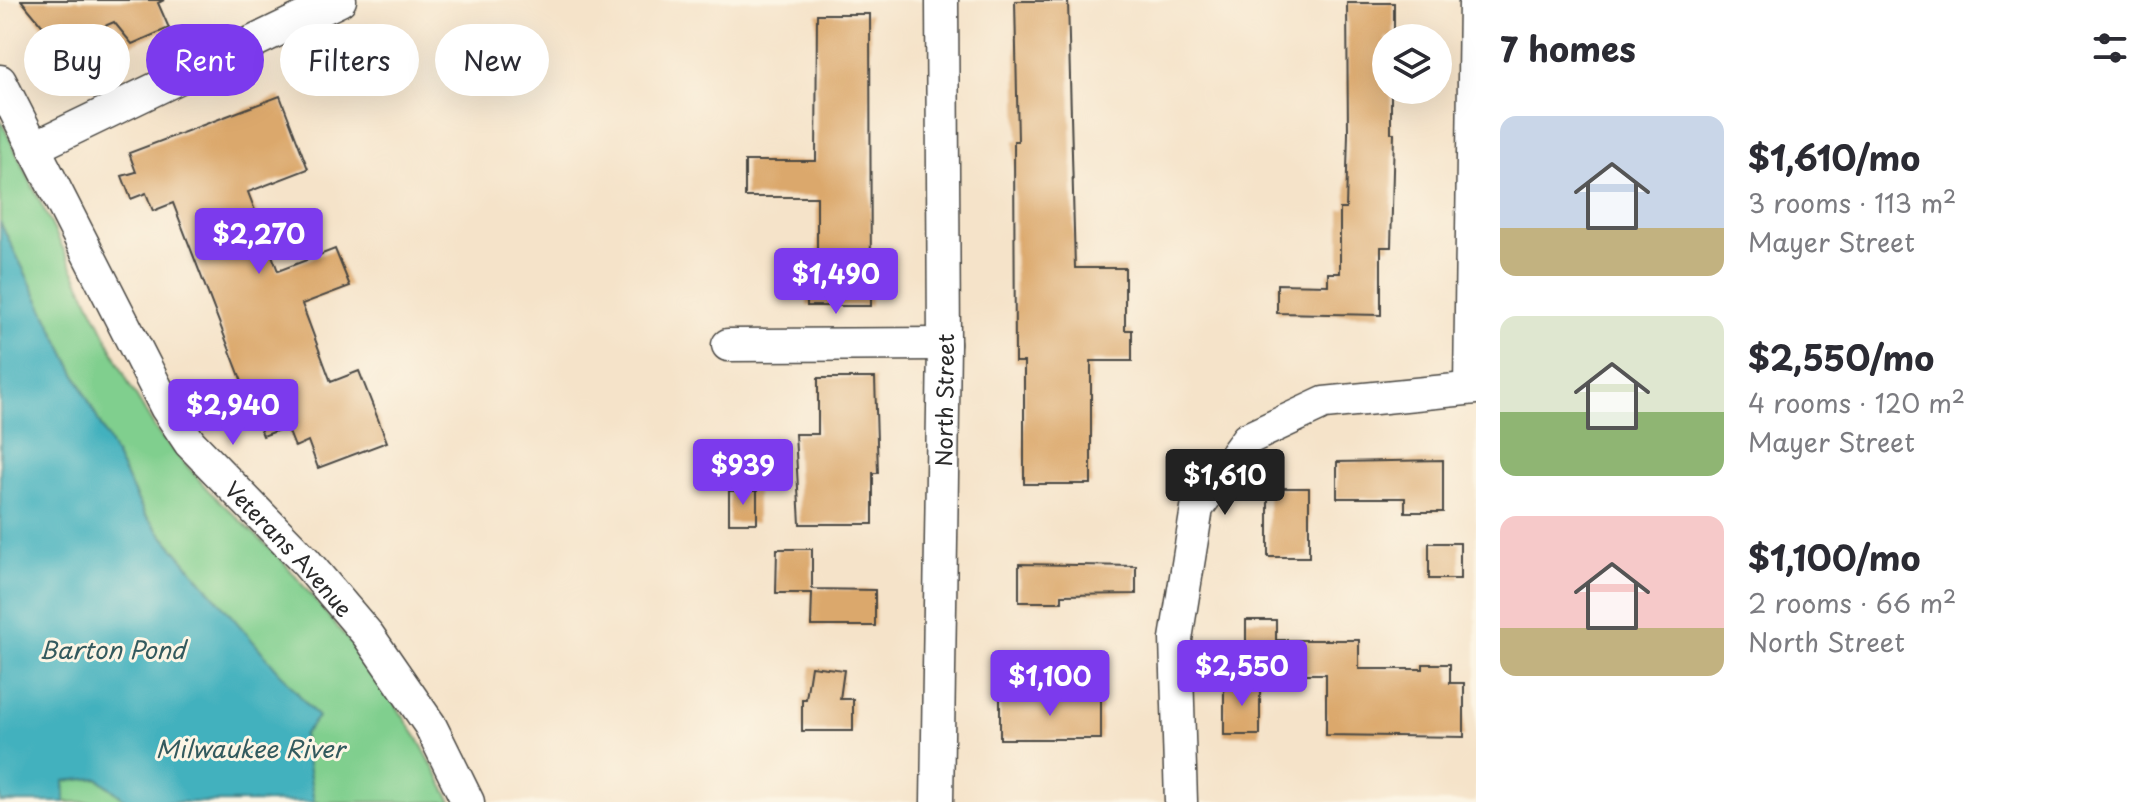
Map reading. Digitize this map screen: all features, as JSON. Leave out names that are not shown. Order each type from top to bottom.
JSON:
[{"type":"street","points":[[33,148],[340,0]]},
{"type":"street","name":"North Street","points":[[937,802],[944,344],[942,0]]},
{"type":"street","points":[[1181,802],[1176,639],[1197,508],[1247,439],[1324,403],[1473,388],[1475,0]]},
{"type":"street","name":"Veterans Avenue","points":[[0,81],[166,407],[190,443],[306,562],[368,635],[430,725],[468,802]]},
{"type":"street","points":[[728,345],[944,344]]},
{"type":"green space","points":[[0,119],[130,386],[158,433],[209,491],[282,560],[368,664],[417,737],[452,802],[314,802],[303,735],[317,717],[145,515],[0,222]]},
{"type":"green space","points":[[98,778],[128,802],[65,802],[64,781]]},
{"type":"water","name":"Barton Pond","points":[[0,222],[145,515],[318,717],[303,735],[314,802],[128,802],[98,778],[64,781],[65,802],[0,802]]},
{"type":"building","points":[[21,0],[164,0],[158,3],[167,24],[146,24],[146,38],[132,44],[130,24],[41,24]]},
{"type":"building","points":[[1015,1],[1068,1],[1075,268],[1125,268],[1125,330],[1132,330],[1132,361],[1091,361],[1091,484],[1024,484],[1024,362],[1015,362],[1014,141],[1018,141]]},
{"type":"building","points":[[1347,3],[1394,3],[1394,24],[1372,24],[1372,104],[1391,104],[1391,133],[1394,133],[1391,247],[1381,247],[1381,315],[1277,313],[1277,284],[1328,285],[1328,273],[1340,273],[1340,209],[1346,209]]},
{"type":"building","points":[[817,14],[870,14],[871,306],[807,306],[807,269],[817,269],[817,197],[745,197],[745,161],[816,161]]},
{"type":"building","points":[[280,96],[308,169],[248,192],[278,271],[335,249],[350,286],[302,304],[331,382],[359,371],[387,442],[318,468],[308,441],[295,447],[287,427],[263,436],[173,203],[153,211],[146,193],[131,199],[122,176],[136,172],[129,153]]},
{"type":"building","points":[[818,378],[875,378],[878,473],[873,473],[873,524],[800,524],[795,434],[818,434]]},
{"type":"building","points":[[1443,460],[1443,512],[1405,512],[1405,498],[1337,498],[1337,462]]},
{"type":"building","points":[[1268,488],[1309,488],[1309,557],[1268,557]]},
{"type":"building","points":[[729,491],[757,491],[757,523],[729,523]]},
{"type":"building","points":[[1429,543],[1460,543],[1460,579],[1429,579]]},
{"type":"building","points":[[777,549],[812,549],[812,589],[875,590],[875,626],[811,626],[812,593],[776,593]]},
{"type":"building","points":[[1019,564],[1136,566],[1136,594],[1062,595],[1062,602],[1019,602]]},
{"type":"building","points":[[1246,620],[1276,620],[1276,640],[1359,640],[1359,669],[1423,669],[1423,664],[1450,664],[1450,683],[1464,683],[1464,737],[1326,735],[1326,674],[1246,674]]},
{"type":"building","points":[[811,666],[844,670],[840,699],[853,699],[853,731],[802,731],[802,699],[806,699]]},
{"type":"building","points":[[1224,680],[1260,680],[1260,735],[1224,735]]},
{"type":"building","points":[[1000,698],[1101,698],[1101,739],[1000,739]]},
{"type":"water label","name":"Milwaukee River","points":[[250,748]]}]
